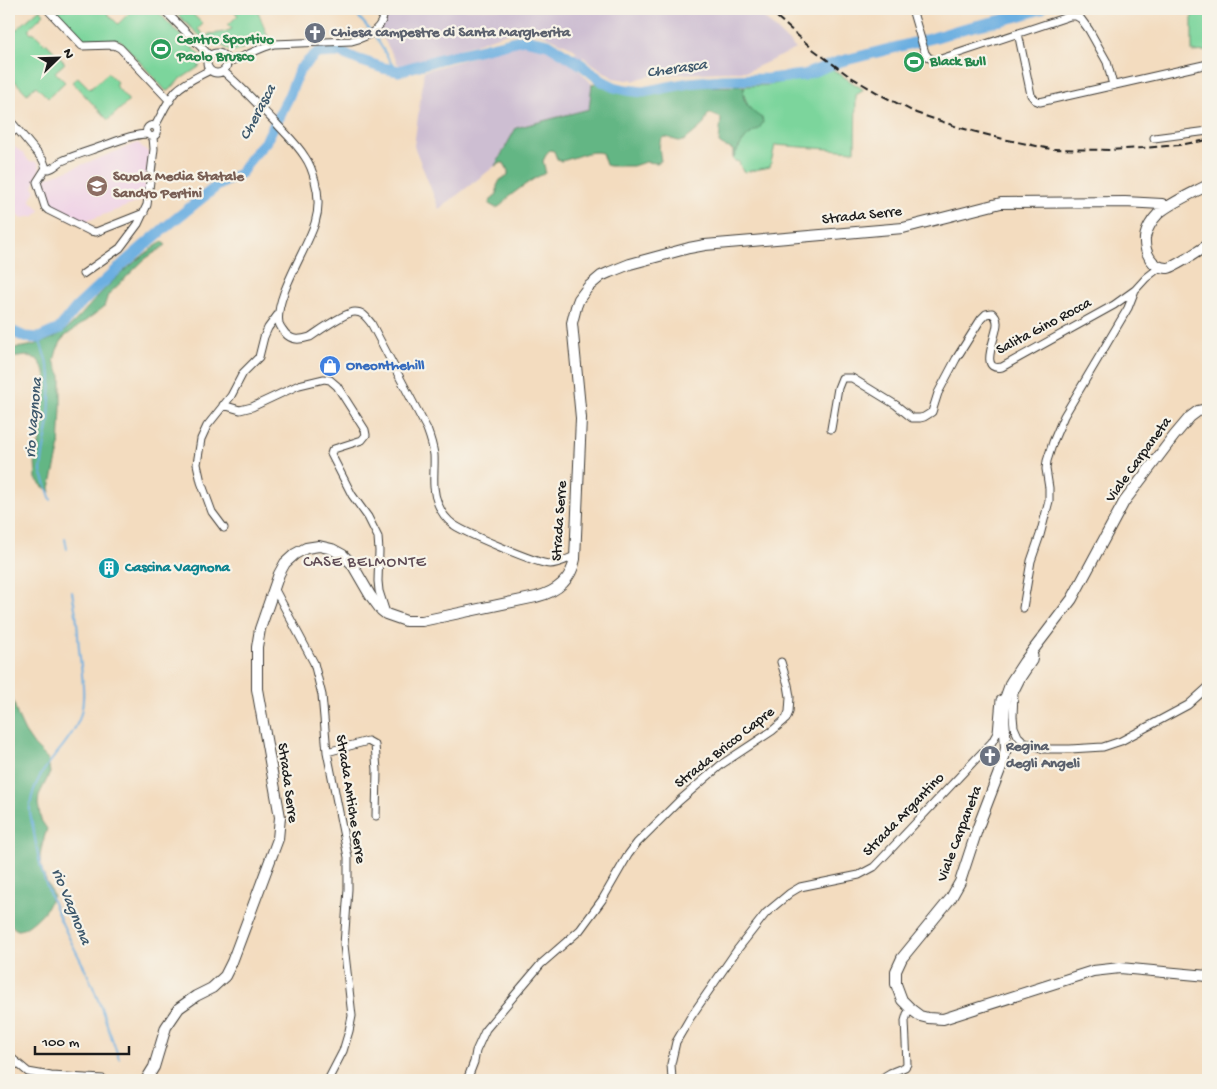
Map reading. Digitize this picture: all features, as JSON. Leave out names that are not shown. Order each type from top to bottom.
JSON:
[{"type":"main road","points":[[1208,185],[1167,207],[1158,214],[1148,228],[1145,238],[1148,256],[1155,264],[1168,268],[1208,245]]},
{"type":"main road","name":"Strada Serre","points":[[146,1080],[154,1067],[166,1027],[178,1008],[212,988],[225,976],[278,839],[280,817],[256,688],[257,647],[260,629],[279,574],[285,563],[295,554],[306,548],[319,546],[332,549],[343,555],[352,564],[381,610],[386,614],[406,621],[422,621],[542,596],[556,589],[566,580],[572,570],[575,556],[582,418],[572,323],[579,299],[588,287],[602,276],[630,264],[705,245],[902,228],[1001,203],[1125,202],[1162,204],[1167,207]]},
{"type":"main road","name":"Viale Carpaneta","points":[[912,1010],[902,1000],[896,984],[896,971],[902,958],[951,898],[960,882],[978,827],[1003,762],[1006,748],[1004,717],[1006,696],[1010,682],[1072,599],[1134,487],[1190,417],[1198,411],[1208,409]]},
{"type":"main road","points":[[912,1010],[920,1016],[943,1019],[1092,970],[1120,968],[1208,976]]},
{"type":"street","points":[[47,9],[82,46],[114,45],[120,48],[170,101]]},
{"type":"street","points":[[163,9],[170,12],[210,56]]},
{"type":"street","points":[[227,62],[240,59],[274,44],[362,38],[382,23],[384,9]]},
{"type":"street","points":[[912,9],[925,53],[935,61],[1070,16],[1076,16],[1081,19],[1089,30],[1107,62],[1113,85]]},
{"type":"street","points":[[1015,34],[1020,42],[1032,95],[1037,102],[1044,102],[1208,64]]},
{"type":"street","points":[[210,56],[219,54],[224,57],[227,62],[224,71]]},
{"type":"street","points":[[210,56],[208,64],[210,70],[216,73],[224,71]]},
{"type":"street","points":[[46,168],[52,169],[61,162],[124,138],[138,134],[156,135],[158,129],[155,126],[176,91],[210,70]]},
{"type":"street","points":[[224,71],[305,155],[315,180],[318,200],[316,220],[313,231],[287,285],[281,302],[279,312],[281,327],[290,337],[302,339],[310,337],[351,313],[356,312],[366,316],[427,429],[434,455],[434,486],[436,496],[442,511],[453,524],[470,534],[544,564],[555,563],[575,556]]},
{"type":"street","points":[[9,119],[43,160],[46,168]]},
{"type":"street","points":[[9,135],[16,129]]},
{"type":"street","points":[[1154,138],[1208,131]]},
{"type":"street","points":[[83,274],[120,248],[144,213],[147,205],[154,149],[150,135]]},
{"type":"street","points":[[46,168],[37,182],[45,207],[90,231],[96,232],[144,213]]},
{"type":"street","name":"Salita Gino Rocca","points":[[831,429],[838,388],[842,378],[852,378],[896,405],[912,418],[920,418],[932,412],[938,393],[956,359],[986,314],[992,313],[997,321],[989,358],[993,367],[999,368],[1114,305],[1135,290],[1160,267]]},
{"type":"street","name":"Salita Gino Rocca","points":[[1024,608],[1031,560],[1049,501],[1049,482],[1046,469],[1053,442],[1064,416],[1128,308],[1135,290]]},
{"type":"street","points":[[224,528],[212,512],[201,482],[197,464],[201,439],[207,426],[231,396],[243,373],[259,357],[268,328],[279,312]]},
{"type":"street","points":[[223,405],[240,410],[252,407],[306,383],[324,379],[334,382],[366,433],[364,439],[334,449],[331,454],[352,495],[368,518],[378,538],[379,591],[386,614]]},
{"type":"street","name":"Strada Antiche Serre","points":[[274,588],[314,663],[322,695],[327,752],[348,857],[344,945],[352,1016],[343,1051],[328,1080]]},
{"type":"street","points":[[1032,651],[1033,661],[1014,693],[1012,716],[1018,736],[1023,741],[1044,749],[1070,750],[1103,747],[1121,742],[1188,705],[1208,687]]},
{"type":"street","name":"Strada Bricco Capre","points":[[467,1080],[476,1051],[486,1029],[541,964],[580,930],[590,918],[637,843],[679,801],[722,764],[772,731],[786,719],[789,712],[790,697],[781,662]]},
{"type":"street","name":"Strada Argantino","points":[[672,1080],[672,1064],[676,1042],[690,1018],[766,913],[800,887],[858,875],[874,867],[992,742],[997,733],[1000,700],[1006,696]]},
{"type":"street","points":[[327,752],[368,741],[376,745],[376,816]]},
{"type":"street","points":[[885,1080],[885,1076],[890,1072],[905,1067],[907,1064],[905,1021],[912,1010]]},
{"type":"street","points":[[9,1056],[28,1072],[51,1076],[105,1080]]},
{"type":"shaded area","points":[[386,9],[755,9],[796,49],[748,71],[656,75],[633,81],[632,79],[613,78],[583,57],[576,67],[592,84],[589,109],[516,128],[495,166],[439,209],[414,146],[424,71],[526,42],[544,46],[569,61],[577,52],[571,47],[531,29],[518,30],[400,65],[397,63],[379,30],[386,20]]},
{"type":"shaded area","name":"Scuola Media Statale Sandro Pertini","points":[[138,143],[149,153],[144,200],[81,223],[56,210],[44,181],[47,177]]},
{"type":"shaded area","points":[[11,144],[24,154],[29,161],[38,162],[40,168],[33,187],[36,190],[30,200],[40,210],[35,216],[21,218],[9,204],[9,147]]},
{"type":"green space","points":[[40,9],[44,14],[28,30],[46,43],[65,63],[55,72],[65,82],[48,98],[36,86],[27,94],[9,75],[9,36]]},
{"type":"green space","name":"Centro Sportivo Paolo Brusco","points":[[50,9],[103,9],[118,24],[133,9],[155,9],[201,56],[201,62],[199,67],[179,80],[170,90],[166,91],[120,40],[83,42]]},
{"type":"green space","points":[[176,9],[187,9],[203,24],[198,29],[204,35],[201,37],[179,16]]},
{"type":"green space","points":[[231,9],[257,9],[268,37],[237,51],[209,44],[204,39],[209,34],[221,33],[232,29],[228,25],[238,15]]},
{"type":"green space","points":[[1192,9],[1208,9],[1208,51],[1192,52]]},
{"type":"green space","points":[[832,69],[864,90],[856,95],[855,151],[775,145],[770,167],[745,172],[742,170],[739,162],[733,158],[746,137],[759,129],[758,117],[749,108],[743,93],[745,86],[770,85]]},
{"type":"green space","points":[[108,73],[117,82],[115,85],[129,101],[108,120],[72,82],[78,77],[90,89]]},
{"type":"green space","points":[[600,82],[610,88],[637,93],[649,93],[679,87],[745,86],[743,94],[747,105],[762,118],[763,122],[759,129],[743,141],[733,158],[733,150],[719,143],[721,118],[709,113],[704,124],[683,141],[663,137],[659,145],[661,161],[657,163],[645,162],[633,166],[610,166],[606,165],[602,153],[597,152],[561,161],[557,159],[554,151],[550,150],[543,161],[545,173],[531,180],[498,207],[496,208],[489,204],[497,194],[497,186],[500,180],[508,175],[504,163],[495,166],[516,128],[589,109],[592,84]]},
{"type":"green space","points":[[162,242],[166,245],[145,259],[108,295],[104,307],[63,338],[57,350],[54,361],[61,376],[61,407],[59,450],[50,488],[51,492],[36,479],[35,460],[40,439],[40,401],[46,378],[44,369],[37,359],[27,356],[9,358],[9,347],[15,348],[37,344],[52,339],[63,332],[121,274]]},
{"type":"green space","points":[[9,687],[18,717],[25,732],[34,745],[48,759],[50,773],[39,795],[38,804],[41,820],[47,829],[41,850],[40,862],[53,896],[39,917],[21,930],[14,928],[9,922]]},
{"type":"waterway","points":[[352,9],[375,36],[396,71]]},
{"type":"waterway","name":"Cherasca","points":[[9,330],[25,337],[39,338],[59,329],[76,308],[125,262],[217,186],[241,173],[266,141],[288,98],[300,69],[317,53],[339,52],[383,68],[399,71],[524,39],[548,44],[582,65],[602,81],[614,87],[643,92],[689,83],[804,75],[838,62],[1041,9]]},
{"type":"waterway","name":"rio Vagnona","points":[[39,338],[51,375],[49,421],[41,471],[51,500]]},
{"type":"waterway","points":[[65,539],[67,549]]},
{"type":"waterway","name":"rio Vagnona","points":[[72,592],[77,618],[82,677],[82,707],[80,717],[70,737],[37,782],[30,813],[43,875],[62,922],[93,986],[119,1058]]},
{"type":"railway","points":[[768,9],[814,50],[849,76],[916,113],[961,128],[1051,149],[1110,150],[1179,145],[1208,140]]},
{"type":"place","name":"Chiesa campestre di Santa Margherita","points":[[315,33]]},
{"type":"place","name":"Centro Sportivo Paolo Brusco","points":[[161,49]]},
{"type":"place","name":"Black Bull","points":[[914,62]]},
{"type":"place","name":"Scuola Media Statale Sandro Pertini","points":[[97,186]]},
{"type":"place","name":"Oneonthehill","points":[[330,366]]},
{"type":"place","name":"Cascina Vagnona","points":[[109,568]]},
{"type":"place","name":"Regina degli Angeli","points":[[990,756]]},
{"type":"district","name":"CASE BELMONTE","points":[[365,563]]}]
